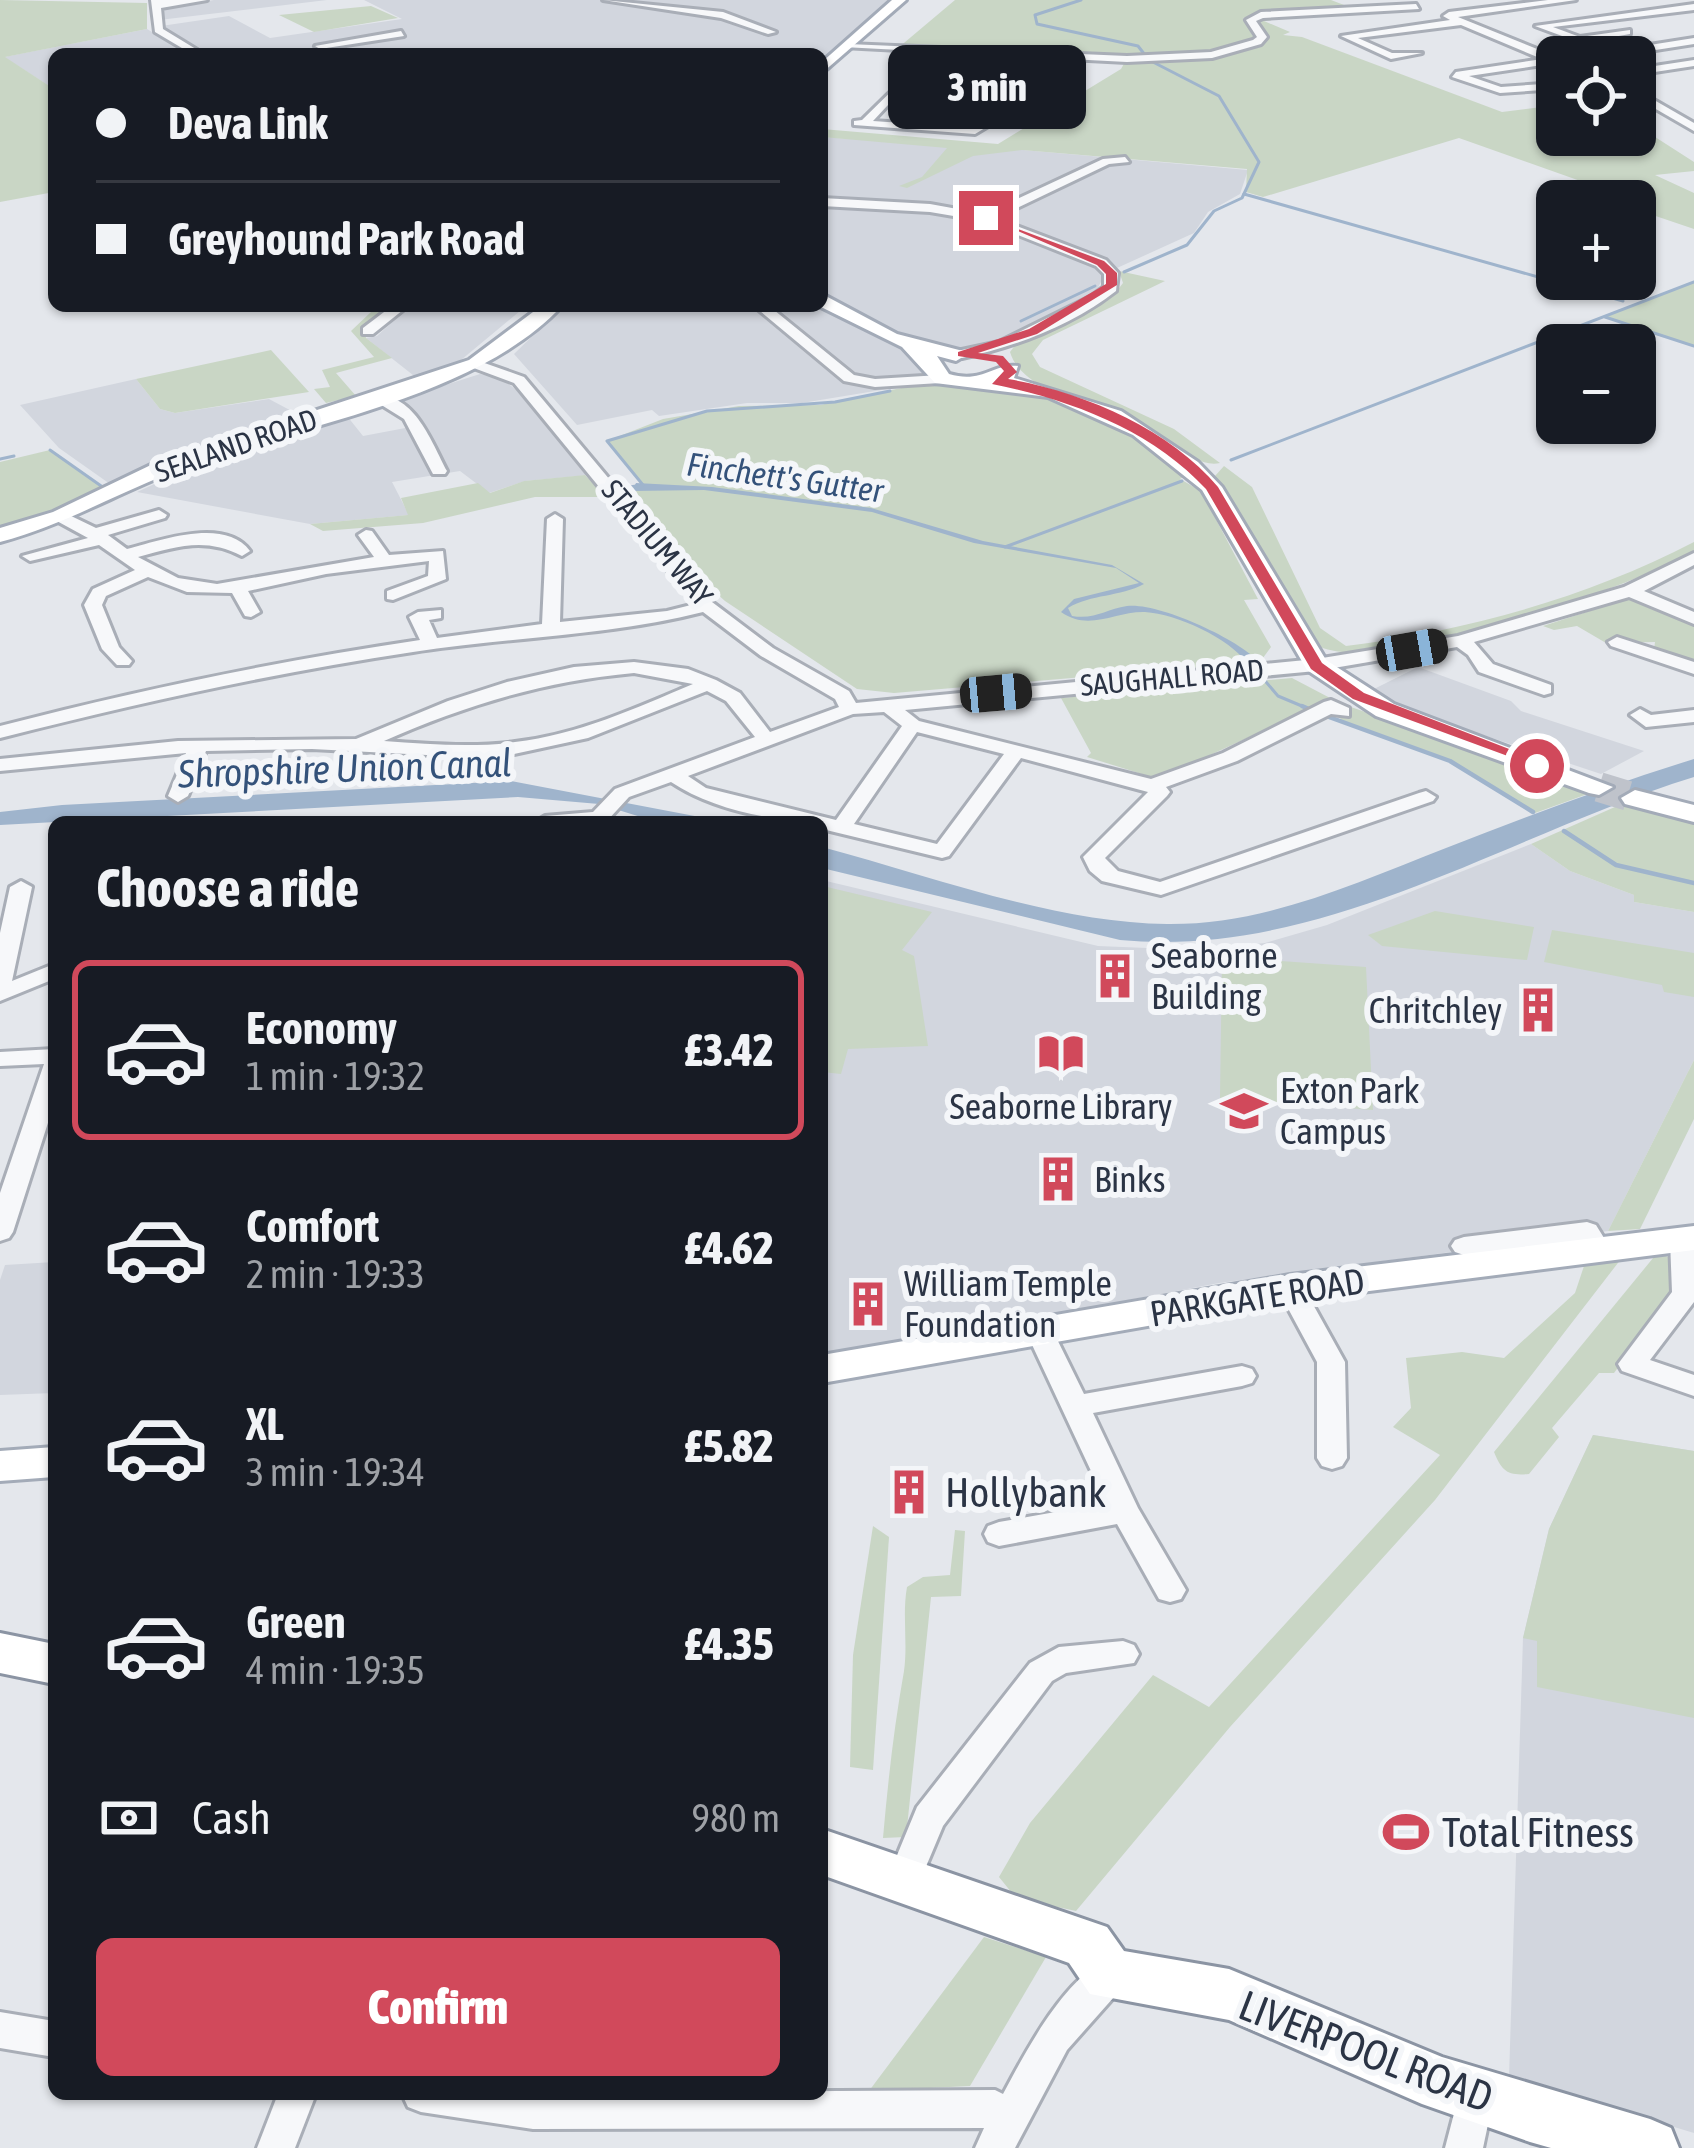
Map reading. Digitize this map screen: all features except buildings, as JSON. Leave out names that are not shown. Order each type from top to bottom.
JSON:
[{"type":"highway","points":[[0,1653],[48,1663]]},
{"type":"highway","name":"LIVERPOOL ROAD","points":[[828,1854],[962,1897],[1099,1961],[1286,2011],[1469,2122],[1650,2148]]},
{"type":"main road","points":[[828,64],[900,0]]},
{"type":"main road","points":[[828,303],[911,346],[1003,363],[1039,388],[1112,417],[1191,465],[1211,487],[1316,665],[1385,710],[1599,787]]},
{"type":"main road","name":"SEALAND ROAD","points":[[476,364],[477,356],[531,312]]},
{"type":"main road","name":"SEALAND ROAD","points":[[0,535],[61,517],[160,469],[476,364],[546,312]]},
{"type":"main road","points":[[911,346],[934,371],[968,384],[1003,363]]},
{"type":"main road","points":[[934,371],[959,354]]},
{"type":"main road","points":[[1635,798],[1694,814]]},
{"type":"main road","name":"PARKGATE ROAD","points":[[828,1368],[1290,1288],[1596,1246],[1688,1239]]},
{"type":"main road","points":[[0,1466],[48,1462]]},
{"type":"street","points":[[189,48],[158,30],[155,3],[202,0]]},
{"type":"street","points":[[608,0],[723,15],[771,32]]},
{"type":"street","points":[[1392,0],[1446,15],[1536,52]]},
{"type":"street","points":[[1446,15],[1571,0]]},
{"type":"street","points":[[1545,3],[1593,17]]},
{"type":"street","points":[[940,75],[958,55],[1179,58],[1257,42],[1262,37],[1252,17],[1416,7]]},
{"type":"street","points":[[1566,36],[1540,26],[1694,7]]},
{"type":"street","points":[[1417,52],[1389,57],[1346,37],[1461,22]]},
{"type":"street","points":[[1410,27],[1436,39]]},
{"type":"street","points":[[1602,36],[1627,32]]},
{"type":"street","points":[[324,48],[320,46],[392,37]]},
{"type":"street","points":[[1656,50],[1694,41]]},
{"type":"street","points":[[848,47],[1014,61]]},
{"type":"street","points":[[1478,58],[1504,66]]},
{"type":"street","points":[[1529,104],[1456,75],[1536,62]]},
{"type":"street","points":[[1656,69],[1694,63]]},
{"type":"street","points":[[1656,66],[1661,68]]},
{"type":"street","points":[[865,123],[912,74],[981,82],[1028,81]]},
{"type":"street","points":[[1501,91],[1536,88]]},
{"type":"street","points":[[1518,90],[1536,98]]},
{"type":"street","points":[[849,122],[975,131],[1005,113],[887,102]]},
{"type":"street","points":[[1656,105],[1694,128]]},
{"type":"street","points":[[986,218],[1107,161],[1125,160]]},
{"type":"street","points":[[828,203],[930,208],[986,218],[1101,263],[1113,279],[1111,288],[1003,363]]},
{"type":"street","points":[[828,214],[846,206]]},
{"type":"street","points":[[368,332],[393,312]]},
{"type":"street","points":[[768,312],[848,378],[900,380],[934,371]]},
{"type":"street","name":"STADIUM WAY","points":[[476,364],[519,380],[621,498],[661,559],[706,606],[767,652],[842,695],[850,710]]},
{"type":"street","points":[[380,398],[410,416],[439,471]]},
{"type":"street","points":[[41,556],[159,515]]},
{"type":"street","points":[[61,517],[100,536],[147,571],[186,586],[238,589],[437,555],[437,579],[399,591]]},
{"type":"street","points":[[551,626],[555,519]]},
{"type":"street","points":[[122,556],[184,539],[243,545]]},
{"type":"street","points":[[365,541],[385,561]]},
{"type":"street","name":"SAUGHALL ROAD","points":[[598,816],[622,793],[850,710],[1316,665],[1460,641],[1630,590],[1694,558]]},
{"type":"street","points":[[127,656],[93,605],[92,592],[147,571]]},
{"type":"street","points":[[238,589],[251,612]]},
{"type":"street","points":[[1630,590],[1691,615]]},
{"type":"street","points":[[0,731],[227,675],[429,640],[668,616],[706,606]]},
{"type":"street","points":[[419,616],[429,640]]},
{"type":"street","points":[[668,616],[706,626],[720,638]]},
{"type":"street","points":[[1460,641],[1475,651],[1486,668],[1539,682]]},
{"type":"street","points":[[1617,643],[1694,668]]},
{"type":"street","points":[[358,745],[523,680],[633,670],[709,684],[746,704],[765,738]]},
{"type":"street","points":[[0,765],[87,753],[358,745],[452,754],[535,745],[709,684]]},
{"type":"street","points":[[886,704],[912,725],[1152,785],[1160,792],[1094,857],[1097,867],[1110,876],[1161,889],[1413,797]]},
{"type":"street","points":[[1152,785],[1230,757],[1331,706],[1342,712]]},
{"type":"street","points":[[1640,715],[1646,721],[1694,716]]},
{"type":"street","points":[[828,823],[912,725]]},
{"type":"street","points":[[178,796],[197,749]]},
{"type":"street","points":[[828,824],[942,852],[1018,749]]},
{"type":"street","points":[[672,774],[699,792],[795,816]]},
{"type":"street","points":[[0,983],[13,894]]},
{"type":"street","points":[[0,994],[48,973]]},
{"type":"street","points":[[0,1058],[48,1056]]},
{"type":"street","points":[[0,1232],[48,1085]]},
{"type":"street","points":[[1464,1246],[1587,1232],[1596,1246]]},
{"type":"street","points":[[1688,1239],[1686,1293],[1632,1364],[1694,1386]]},
{"type":"street","points":[[1290,1288],[1331,1362],[1332,1458]]},
{"type":"street","points":[[1041,1334],[1125,1511],[1170,1590]]},
{"type":"street","points":[[1073,1406],[1233,1384]]},
{"type":"street","points":[[1015,1526],[1125,1511]]},
{"type":"street","points":[[905,1877],[929,1818],[1041,1672],[1059,1660],[1123,1654]]},
{"type":"street","points":[[531,2102],[852,2112],[1000,2124],[1099,1961]]},
{"type":"street","points":[[0,2030],[48,2038]]},
{"type":"street","points":[[276,2148],[295,2100]]},
{"type":"shaded area","points":[[214,0],[327,0],[159,20],[163,9]]},
{"type":"shaded area","points":[[364,0],[895,0],[828,56],[828,48],[200,48],[161,26],[229,16],[270,38],[402,19]]},
{"type":"shaded area","points":[[147,29],[178,48],[50,48]]},
{"type":"shaded area","points":[[48,48],[48,85],[4,57]]},
{"type":"shaded area","points":[[828,137],[1248,170],[1240,194],[1208,212],[1194,233],[1106,273],[1092,298],[995,344],[935,355],[921,370],[930,382],[802,403],[747,403],[659,416],[652,410],[577,425],[514,354],[557,312],[828,312]]},
{"type":"shaded area","points":[[403,312],[519,312],[461,360],[418,379],[366,338],[377,336]]},
{"type":"shaded area","points":[[480,374],[500,377],[515,389],[589,475],[525,481],[489,493],[460,471],[392,482],[409,515],[310,524],[137,492],[200,463],[347,416],[363,436],[416,426],[411,410],[395,401]]},
{"type":"shaded area","points":[[136,379],[160,409],[175,413],[269,399],[301,416],[110,484],[59,448],[20,405]]},
{"type":"shaded area","points":[[1418,667],[1511,701],[1521,711],[1644,751],[1601,774],[1411,711],[1370,691]]},
{"type":"shaded area","name":"Exton Park Campus","points":[[1531,844],[1570,871],[1634,895],[1634,902],[1694,912],[1694,1060],[1608,1231],[1219,1283],[828,1357],[828,881],[1098,946],[1196,950],[1265,943],[1327,925]]},
{"type":"shaded area","points":[[48,1262],[48,1393],[0,1395],[0,1280],[5,1265]]},
{"type":"shaded area","points":[[1593,1435],[1694,1451],[1694,2133],[1509,2077],[1523,1638],[1549,1529]]},
{"type":"green space","points":[[0,0],[147,3],[147,29],[5,57],[48,85],[48,193],[0,202]]},
{"type":"green space","points":[[955,0],[1331,0],[1357,10],[1264,21],[1290,32],[1283,35],[1302,37],[1502,112],[1536,108],[1536,156],[1656,156],[1656,138],[1694,162],[1694,171],[1655,175],[1694,193],[1694,229],[1656,216],[1656,180],[1578,180],[1459,138],[1263,197],[1246,192],[1247,169],[1022,150],[973,156],[907,188],[899,186],[922,177],[947,148],[828,138],[828,130],[998,144],[1121,69],[1126,60],[1189,59],[1261,43],[1254,21],[1259,15],[1243,18],[1254,38],[1223,49],[1134,59],[898,48]]},
{"type":"green space","points":[[371,6],[398,18],[314,32],[279,15]]},
{"type":"green space","points":[[1119,271],[1165,281],[1043,340],[1032,354],[1040,367],[1174,429],[1220,463],[1200,461],[1138,422],[1046,389],[1018,367],[1010,352],[1016,344],[1113,296],[1123,283]]},
{"type":"green space","points":[[1694,282],[1694,346],[1656,334],[1656,324],[1626,324],[1605,317]]},
{"type":"green space","points":[[371,312],[384,314],[364,329],[366,338],[392,358],[336,373],[356,396],[326,403],[314,389],[330,387],[322,370],[374,357],[351,331]]},
{"type":"green space","points":[[271,350],[309,392],[175,413],[160,409],[136,379]]},
{"type":"green space","points":[[930,382],[1013,388],[1060,401],[1127,433],[1187,475],[1180,479],[1201,491],[1258,599],[1244,600],[1271,647],[1260,662],[894,693],[857,689],[725,601],[696,575],[634,491],[642,485],[607,441],[663,419],[739,406],[820,405]]},
{"type":"green space","points":[[50,450],[104,488],[79,505],[0,531],[0,462]]},
{"type":"green space","points":[[1224,466],[1252,487],[1320,628],[1346,646],[1436,631],[1568,596],[1694,542],[1694,553],[1616,586],[1503,624],[1391,650],[1347,652],[1316,645],[1215,476]]},
{"type":"green space","points":[[585,475],[606,497],[535,497],[423,523],[323,531],[310,524],[408,515],[401,498],[478,483],[490,493],[524,481]]},
{"type":"green space","points":[[1627,599],[1646,599],[1694,622],[1694,665],[1654,650],[1655,642],[1606,643],[1577,626],[1554,630],[1543,626]]},
{"type":"green space","points":[[1292,678],[1332,699],[1158,779],[1087,757],[1091,753],[1061,698]]},
{"type":"green space","points":[[1351,707],[1593,792],[1535,813],[1450,761],[1338,721]]},
{"type":"green space","points":[[1624,803],[1694,822],[1694,912],[1634,902],[1634,895],[1570,871],[1531,844]]},
{"type":"green space","points":[[828,887],[932,912],[902,950],[914,956],[928,1046],[848,1049],[841,1074],[828,1073]]},
{"type":"green space","points":[[1435,911],[1534,927],[1527,960],[1382,946],[1368,935]]},
{"type":"green space","points":[[1552,930],[1694,953],[1694,997],[1664,992],[1662,985],[1544,962]]},
{"type":"green space","points":[[1222,957],[1366,967],[1373,1110],[1220,1098]]},
{"type":"green space","points":[[1694,1060],[1694,1119],[1640,1229],[1608,1231]]},
{"type":"green space","points":[[1658,1252],[1676,1261],[1678,1287],[1614,1373],[1599,1373],[1552,1428],[1559,1437],[1529,1474],[1506,1471],[1494,1452]]},
{"type":"green space","points":[[1621,1259],[1435,1500],[1230,1727],[1076,1911],[1016,1898],[999,1877],[1030,1823],[1153,1675],[1209,1707],[1440,1455],[1393,1427],[1411,1408],[1406,1358],[1462,1352],[1504,1358],[1575,1293],[1585,1263]]},
{"type":"green space","points":[[1593,1435],[1694,1451],[1694,1718],[1537,1687],[1537,1641],[1523,1638],[1549,1529]]},
{"type":"green space","points":[[873,1526],[889,1537],[873,1770],[850,1767],[853,1655]]},
{"type":"green space","points":[[955,1530],[965,1531],[961,1596],[931,1597],[906,1837],[883,1838],[905,1660],[907,1587],[923,1577],[950,1575]]},
{"type":"green space","points":[[984,1937],[1046,1957],[970,2086],[869,2091]]},
{"type":"water","points":[[636,483],[712,487],[871,508],[983,541],[1112,565],[1144,584],[1077,603],[1068,608],[1072,616],[1127,606],[1158,610],[1216,633],[1258,661],[1247,663],[1215,636],[1158,614],[1092,621],[1071,618],[1061,612],[1074,599],[1139,583],[1116,568],[974,543],[872,512],[704,490],[632,491]]},
{"type":"water","points":[[1694,759],[1694,777],[1413,887],[1269,931],[1196,941],[1120,940],[828,869],[828,849],[1081,916],[1124,922],[1204,922],[1310,900],[1569,801]]},
{"type":"water","points":[[511,781],[695,816],[638,816],[599,804],[518,797],[166,816],[48,816],[48,822],[0,825],[0,812]]},
{"type":"waterway","points":[[1081,0],[1035,15],[1037,24],[1138,46],[1145,55]]},
{"type":"waterway","points":[[1124,272],[1187,245],[1214,211],[1242,198],[1259,162],[1219,96],[1149,60]]},
{"type":"waterway","points":[[1244,194],[1623,301]]},
{"type":"waterway","points":[[1231,460],[1694,282]]},
{"type":"waterway","points":[[1021,321],[1095,286]]},
{"type":"waterway","points":[[1605,317],[1694,346]]},
{"type":"waterway","points":[[643,485],[607,441],[707,411],[835,402],[890,391]]},
{"type":"waterway","name":"Finchett's Gutter","points":[[50,450],[104,488]]},
{"type":"waterway","name":"Finchett's Gutter","points":[[0,459],[14,456]]},
{"type":"waterway","points":[[1005,547],[1182,481]]},
{"type":"waterway","name":"Finchett's Gutter","points":[[612,490],[636,486]]},
{"type":"waterway","name":"Finchett's Gutter","points":[[1261,676],[1278,696],[1305,707]]},
{"type":"waterway","name":"Finchett's Gutter","points":[[1305,707],[1309,709]]},
{"type":"waterway","name":"Finchett's Gutter","points":[[1305,707],[1311,710]]},
{"type":"waterway","name":"Finchett's Gutter","points":[[1329,717],[1450,761],[1533,812]]},
{"type":"waterway","name":"Finchett's Gutter","points":[[1564,831],[1616,865],[1694,883]]},
{"type":"tunnel","points":[[1599,787],[1635,798]]},
{"type":"place","name":"Seaborne Building","points":[[1115,976]]},
{"type":"place","name":"Chritchley","points":[[1538,1010]]},
{"type":"place","name":"Seaborne Library","points":[[1061,1053]]},
{"type":"place","name":"Exton Park Campus","points":[[1244,1111]]},
{"type":"place","name":"Binks","points":[[1058,1179]]},
{"type":"place","name":"William Temple Foundation","points":[[868,1304]]},
{"type":"place","name":"Hollybank","points":[[909,1492]]},
{"type":"place","name":"Total Fitness","points":[[1406,1832]]},
{"type":"route","points":[[986,218],[1101,263],[1112,273],[1112,285],[1033,332],[962,354],[999,358],[1012,368],[1008,376],[996,381],[1064,396],[1149,436],[1191,465],[1228,514],[1316,665],[1358,696],[1537,766]]},
{"type":"water label","name":"Shropshire Union Canal","points":[[345,768]]}]
